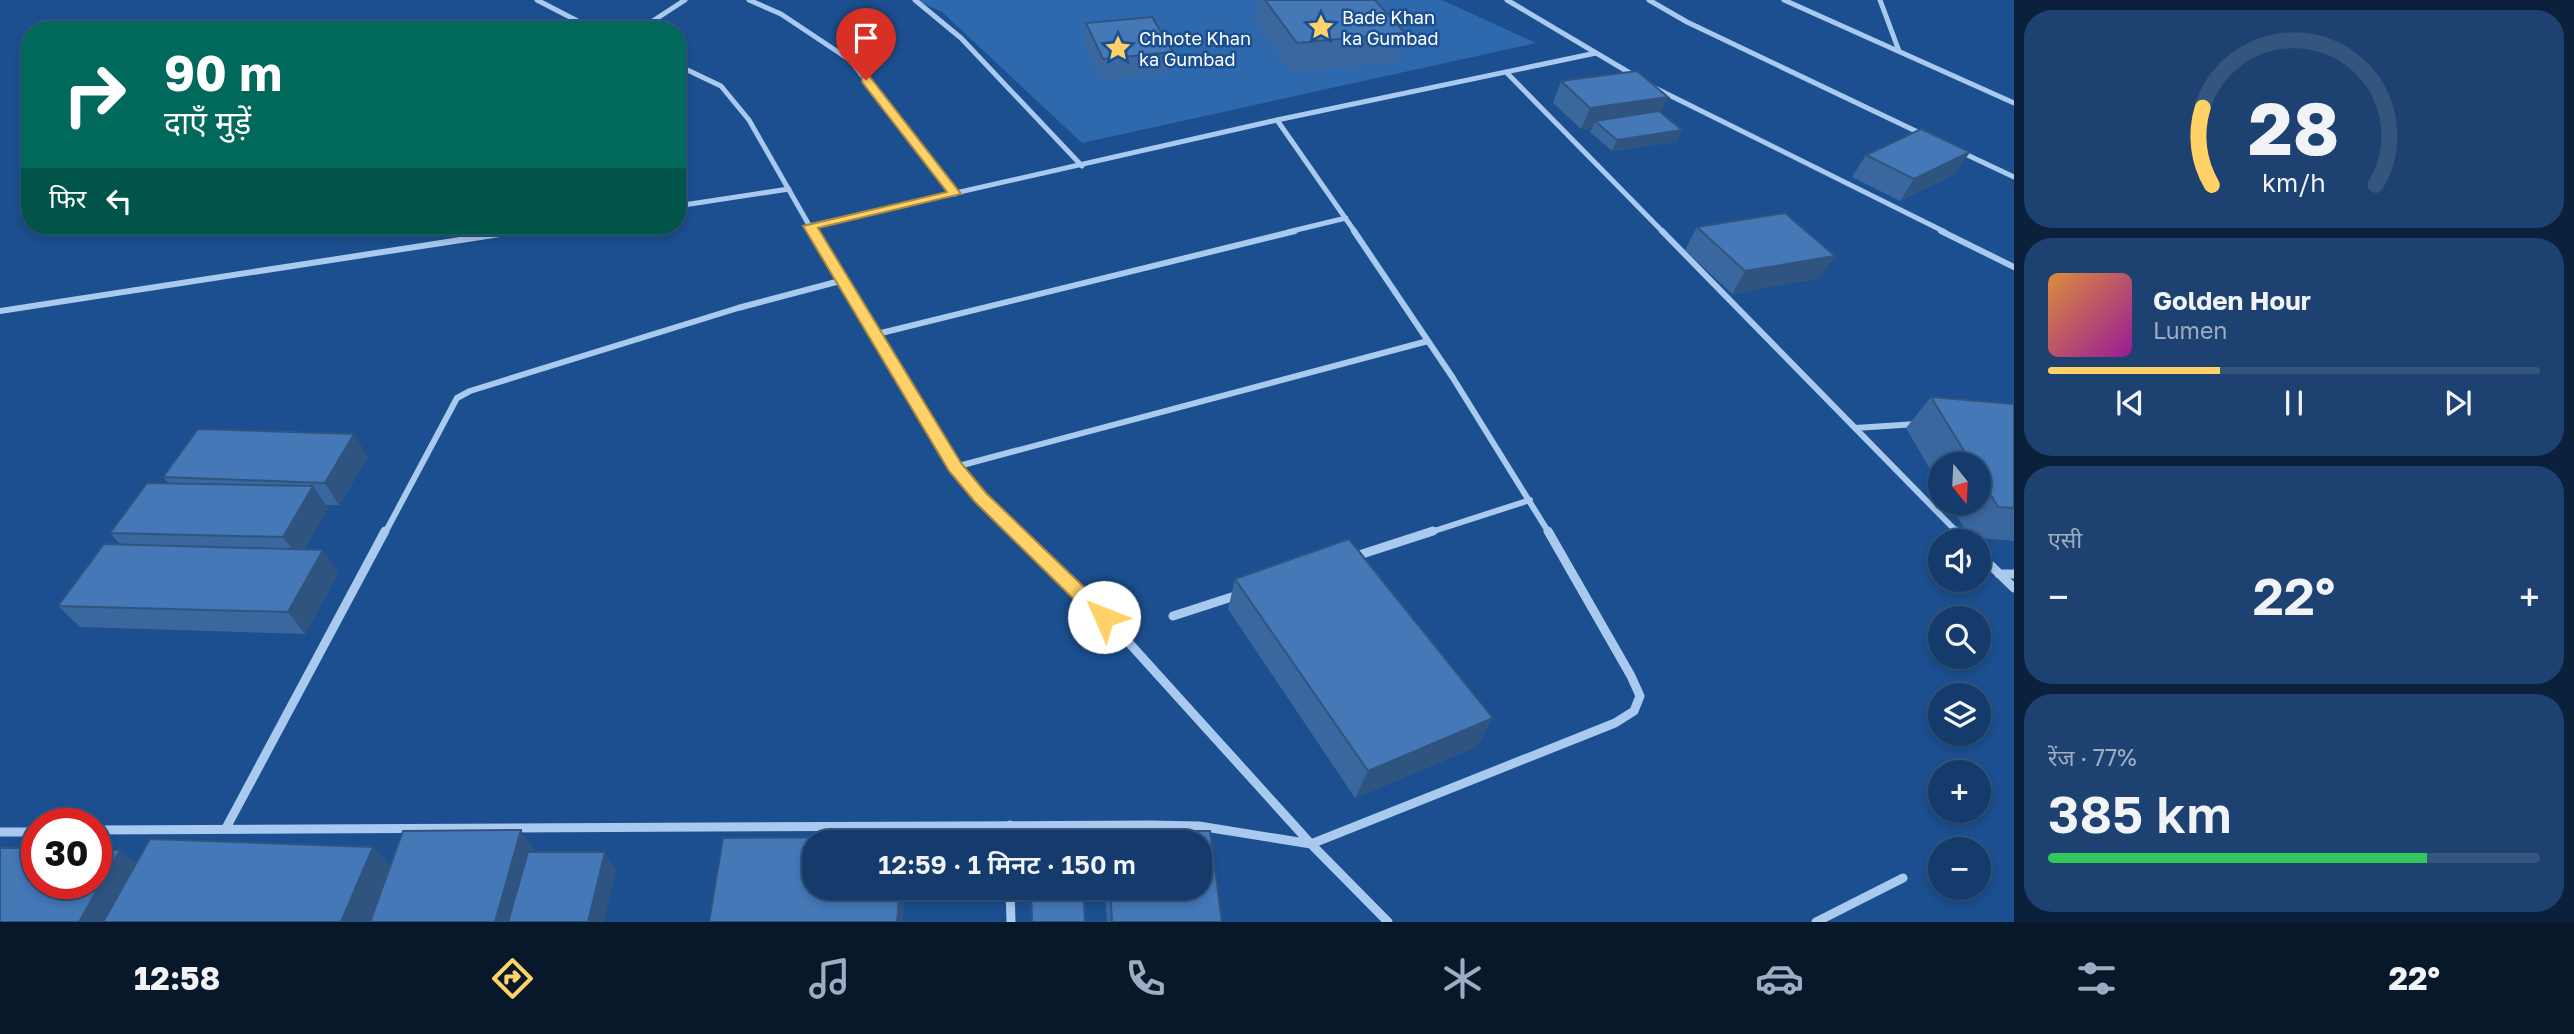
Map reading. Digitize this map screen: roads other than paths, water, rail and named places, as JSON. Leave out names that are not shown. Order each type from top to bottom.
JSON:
[{"type":"street","points":[[537,0],[578,21]]},
{"type":"street","points":[[653,21],[685,0]]},
{"type":"street","points":[[748,0],[781,14],[850,60],[955,194]]},
{"type":"street","points":[[915,0],[961,38],[1082,166]]},
{"type":"street","points":[[1507,0],[1686,105],[2014,267]]},
{"type":"street","points":[[1649,0],[1687,22],[1928,137]]},
{"type":"street","points":[[1784,0],[2014,103]]},
{"type":"street","points":[[1880,0],[1899,51]]},
{"type":"street","points":[[810,226],[1277,120],[1595,53]]},
{"type":"street","points":[[686,69],[721,86],[734,100],[873,335],[955,467],[980,498],[1121,634],[1311,844],[1388,922]]},
{"type":"street","points":[[1506,72],[1954,529]]},
{"type":"street","points":[[112,830],[1199,826],[1311,844],[1615,723],[1634,711],[1640,696],[1627,666],[1530,500],[1429,341],[1277,120]]},
{"type":"street","points":[[1952,148],[2014,177]]},
{"type":"street","points":[[686,205],[789,189]]},
{"type":"street","points":[[873,335],[1346,218]]},
{"type":"street","points":[[0,311],[491,235]]},
{"type":"street","points":[[226,828],[457,398],[470,391],[738,307],[841,281]]},
{"type":"street","points":[[955,467],[1429,341]]},
{"type":"street","points":[[1855,428],[1921,424]]},
{"type":"street","points":[[1340,562],[1530,500]]},
{"type":"street","points":[[1991,566],[2014,588]]},
{"type":"street","points":[[1999,574],[2014,575]]},
{"type":"street","points":[[1173,616],[1250,591]]},
{"type":"street","points":[[1010,825],[1010,830]]},
{"type":"street","points":[[0,832],[21,832]]},
{"type":"street","points":[[1816,922],[1903,878]]},
{"type":"street","points":[[1010,900],[1011,922]]},
{"type":"place","name":"Bade Khan ka Gumbad","points":[[1321,27]]},
{"type":"place","name":"Chhote Khan ka Gumbad","points":[[1118,48]]}]
